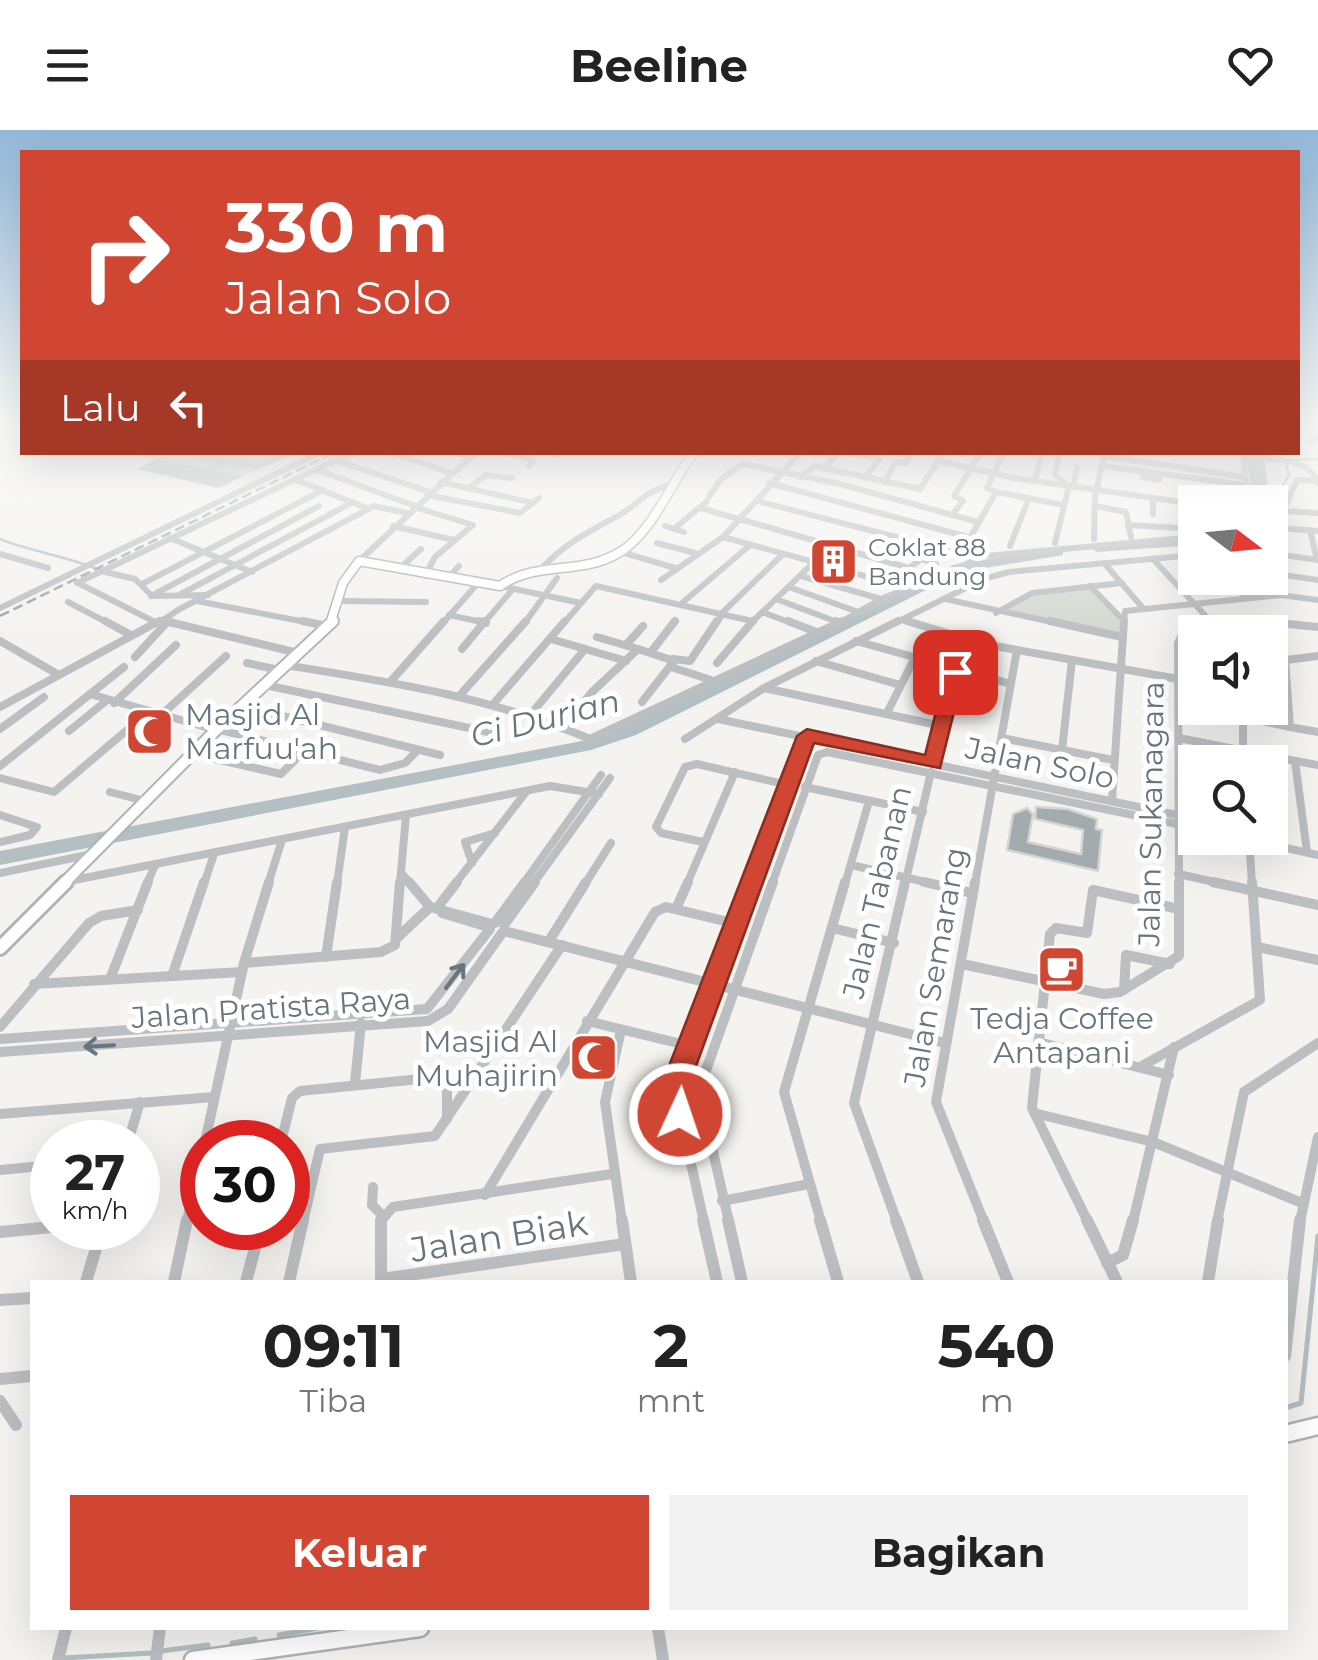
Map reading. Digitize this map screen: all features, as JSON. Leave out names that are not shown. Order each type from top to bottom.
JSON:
[{"type":"street","points":[[0,608],[236,493]]},
{"type":"street","points":[[152,622],[88,585],[76,584],[265,493]]},
{"type":"street","points":[[142,584],[316,493]]},
{"type":"street","points":[[331,493],[369,509]]},
{"type":"street","points":[[381,493],[473,524],[424,576]]},
{"type":"street","points":[[468,504],[479,493]]},
{"type":"street","points":[[0,948],[216,729],[327,626],[337,615],[342,591],[359,561],[414,506],[428,494],[520,514],[536,501],[495,493]]},
{"type":"street","points":[[542,568],[592,524],[614,518],[643,493]]},
{"type":"street","points":[[500,586],[520,572],[572,568],[621,552],[667,499],[667,493]]},
{"type":"street","points":[[674,529],[711,493]]},
{"type":"street","points":[[661,580],[723,537],[761,502],[765,493]]},
{"type":"street","points":[[871,493],[978,522]]},
{"type":"street","points":[[952,515],[963,501],[955,498],[958,493]]},
{"type":"street","points":[[978,496],[981,493]]},
{"type":"street","points":[[961,554],[995,493]]},
{"type":"street","points":[[1004,493],[1064,505]]},
{"type":"street","points":[[1056,542],[1069,493]]},
{"type":"street","points":[[1094,539],[1096,493]]},
{"type":"street","points":[[1119,493],[1178,502]]},
{"type":"street","points":[[1154,514],[1158,493]]},
{"type":"street","points":[[794,511],[810,494],[968,537]]},
{"type":"street","points":[[1010,546],[1029,498]]},
{"type":"street","points":[[181,594],[353,502]]},
{"type":"street","points":[[761,502],[961,554],[973,561]]},
{"type":"street","points":[[705,503],[743,520],[908,568],[921,559],[936,564]]},
{"type":"street","points":[[151,596],[319,506]]},
{"type":"street","points":[[0,706],[167,621],[369,509],[377,506],[407,513]]},
{"type":"street","points":[[1095,506],[1124,511],[1131,536]]},
{"type":"street","points":[[1288,511],[1318,514]]},
{"type":"street","points":[[303,513],[336,526]]},
{"type":"street","points":[[1128,525],[1178,528]]},
{"type":"street","points":[[393,526],[454,540]]},
{"type":"street","points":[[665,526],[684,532]]},
{"type":"street","points":[[1288,527],[1314,531],[1318,560],[1288,556]]},
{"type":"street","points":[[265,532],[299,546]]},
{"type":"street","points":[[723,537],[812,565]]},
{"type":"street","points":[[170,538],[252,572]]},
{"type":"street","points":[[247,664],[392,680],[461,694],[530,714],[590,739],[861,613],[881,599],[973,561],[1004,554],[1178,538]]},
{"type":"street","points":[[657,543],[695,553]]},
{"type":"street","points":[[682,603],[749,546]]},
{"type":"street","points":[[398,569],[421,550]]},
{"type":"street","points":[[621,552],[676,568]]},
{"type":"street","points":[[0,554],[48,568]]},
{"type":"street","points":[[642,702],[672,664],[690,661],[723,612],[781,556]]},
{"type":"street","points":[[686,738],[764,688],[816,661],[1009,572],[1178,557]]},
{"type":"street","points":[[1153,559],[1205,615]]},
{"type":"street","points":[[359,561],[581,603]]},
{"type":"street","points":[[717,663],[752,621],[818,562],[908,588]]},
{"type":"street","points":[[1104,564],[1142,607]]},
{"type":"street","points":[[448,578],[458,566]]},
{"type":"street","points":[[102,571],[142,584],[151,596]]},
{"type":"street","points":[[800,576],[881,599]]},
{"type":"street","points":[[1288,576],[1318,580]]},
{"type":"street","points":[[461,694],[508,646],[557,578]]},
{"type":"street","points":[[494,703],[607,578]]},
{"type":"street","points":[[392,680],[478,583]]},
{"type":"street","points":[[996,613],[1032,593],[1122,583]]},
{"type":"street","points":[[602,586],[752,621]]},
{"type":"street","points":[[1090,586],[1124,621]]},
{"type":"street","points":[[789,587],[861,613]]},
{"type":"street","points":[[462,650],[513,589]]},
{"type":"street","points":[[342,591],[426,602]]},
{"type":"street","points":[[1112,802],[1126,611],[1285,594],[1318,600]]},
{"type":"street","points":[[151,596],[208,595]]},
{"type":"street","points":[[1244,595],[1247,598]]},
{"type":"street","points":[[776,599],[840,623]]},
{"type":"street","points":[[945,599],[1122,637]]},
{"type":"street","points":[[197,601],[327,626]]},
{"type":"street","points":[[68,602],[131,636]]},
{"type":"street","points":[[762,612],[819,633]]},
{"type":"street","points":[[449,615],[486,622]]},
{"type":"street","points":[[902,620],[1017,650],[1178,678]]},
{"type":"street","points":[[167,621],[298,652]]},
{"type":"street","points":[[135,657],[167,621]]},
{"type":"street","points":[[651,652],[675,621]]},
{"type":"street","points":[[1288,624],[1318,627]]},
{"type":"street","points":[[626,646],[643,626]]},
{"type":"street","points":[[597,637],[651,652],[711,680]]},
{"type":"street","points":[[551,639],[626,661]]},
{"type":"street","points":[[856,641],[955,672],[1011,684]]},
{"type":"street","points":[[0,642],[59,676]]},
{"type":"street","points":[[69,731],[176,646]]},
{"type":"street","points":[[530,714],[585,649]]},
{"type":"street","points":[[564,728],[638,649]]},
{"type":"street","name":"Jalan Semarang","points":[[1007,1280],[937,1111],[945,1043],[1017,650]]},
{"type":"street","points":[[160,716],[226,656]]},
{"type":"street","points":[[1288,659],[1318,656]]},
{"type":"street","points":[[887,713],[914,659]]},
{"type":"street","points":[[1062,750],[1072,660]]},
{"type":"street","points":[[816,661],[850,673]]},
{"type":"street","points":[[0,766],[124,667],[112,664]]},
{"type":"street","points":[[807,666],[900,684]]},
{"type":"street","name":"Jalan Tabanan","points":[[917,1280],[854,1103],[955,672]]},
{"type":"street","points":[[265,685],[493,734]]},
{"type":"street","points":[[764,688],[942,726]]},
{"type":"street","points":[[90,694],[147,713],[380,770],[405,763],[418,750]]},
{"type":"street","points":[[0,729],[44,696]]},
{"type":"street","points":[[1288,699],[1290,726]]},
{"type":"street","points":[[242,706],[440,755]]},
{"type":"street","points":[[0,778],[54,792],[147,713]]},
{"type":"street","name":"Jalan Solo","points":[[714,721],[932,768]]},
{"type":"street","name":"Jalan Sukanagara","points":[[962,964],[1093,994],[1124,990],[1170,964],[1180,952],[1178,725]]},
{"type":"street","points":[[1287,725],[1318,732]]},
{"type":"street","points":[[742,1280],[699,1090],[737,924],[806,738]]},
{"type":"street","points":[[1002,738],[1113,760]]},
{"type":"street","points":[[1178,738],[1215,745]]},
{"type":"street","points":[[193,754],[281,774],[305,750]]},
{"type":"street","points":[[718,1280],[678,1097],[690,1046],[724,986],[817,757],[824,752],[932,768],[1177,820]]},
{"type":"street","points":[[1288,760],[1318,766]]},
{"type":"street","points":[[1295,761],[1307,852]]},
{"type":"street","points":[[703,842],[661,834],[656,827],[689,764],[788,785]]},
{"type":"street","points":[[676,909],[734,772]]},
{"type":"street","name":"Jalan Pratista Raya","points":[[0,1039],[234,1024],[428,1021],[443,1014],[497,927],[606,777]]},
{"type":"street","name":"Jalan Solo","points":[[995,782],[1112,802],[1177,820]]},
{"type":"street","points":[[64,882],[559,785],[594,793]]},
{"type":"street","points":[[805,787],[922,812]]},
{"type":"street","points":[[110,792],[145,801]]},
{"type":"street","points":[[34,984],[172,976],[381,952],[391,948],[433,907],[526,792]]},
{"type":"street","points":[[837,1280],[784,1100],[806,1007],[868,801]]},
{"type":"street","points":[[0,815],[37,827],[30,835],[0,842]]},
{"type":"street","points":[[398,937],[406,815]]},
{"type":"street","points":[[326,957],[345,827]]},
{"type":"street","points":[[472,863],[465,842],[495,833]]},
{"type":"street","points":[[209,1120],[234,1024],[243,967],[282,840]]},
{"type":"street","points":[[549,941],[610,843]]},
{"type":"street","points":[[1288,848],[1318,855]]},
{"type":"street","points":[[0,873],[92,854]]},
{"type":"street","points":[[172,976],[214,854]]},
{"type":"street","points":[[1140,1066],[1260,1000],[1250,855]]},
{"type":"street","points":[[110,979],[155,865]]},
{"type":"street","points":[[851,866],[972,893]]},
{"type":"street","points":[[402,874],[433,907],[475,926],[497,927],[945,1043]]},
{"type":"street","points":[[1178,874],[1318,905]]},
{"type":"street","points":[[1116,1280],[1034,1112],[1050,934],[1056,928],[1087,933],[1093,890],[1179,909]]},
{"type":"street","points":[[485,1195],[655,912],[676,909],[737,924]]},
{"type":"street","points":[[0,1027],[94,920],[138,910]]},
{"type":"street","points":[[832,928],[894,943]]},
{"type":"street","points":[[310,1181],[315,1156],[323,1147],[430,1138],[447,1122],[562,944]]},
{"type":"street","points":[[1258,947],[1317,960],[1318,968]]},
{"type":"street","points":[[1124,990],[1126,955],[1170,964]]},
{"type":"street","points":[[587,1021],[690,1046]]},
{"type":"street","points":[[355,1084],[361,1022]]},
{"type":"street","name":"Jalan Pratista Raya","points":[[0,1052],[230,1038],[361,1022]]},
{"type":"street","points":[[620,1030],[605,1102],[612,1174],[631,1280]]},
{"type":"street","points":[[1038,1042],[1169,1075]]},
{"type":"street","points":[[1208,1280],[1225,1174],[1244,1092],[1318,1043]]},
{"type":"street","points":[[1107,1263],[1123,1255],[1127,1247],[1174,1047]]},
{"type":"street","points":[[286,1120],[292,1098],[300,1092],[480,1073]]},
{"type":"street","points":[[447,1077],[447,1122]]},
{"type":"street","points":[[0,1114],[214,1096]]},
{"type":"street","points":[[135,1120],[140,1102]]},
{"type":"street","points":[[1034,1112],[1153,1142],[1302,1203]]},
{"type":"street","points":[[1288,1329],[1302,1203],[1318,1137]]},
{"type":"street","points":[[0,1170],[30,1167]]},
{"type":"street","points":[[382,1216],[394,1207],[612,1174]]},
{"type":"street","points":[[722,1201],[809,1184]]},
{"type":"street","points":[[372,1186],[372,1205],[382,1216],[379,1280]]},
{"type":"street","points":[[0,1232],[30,1229]]},
{"type":"street","name":"Jalan Biak","points":[[387,1280],[625,1244]]},
{"type":"street","points":[[87,1280],[95,1250]]},
{"type":"street","points":[[175,1280],[182,1250]]},
{"type":"street","points":[[247,1280],[254,1250]]},
{"type":"street","points":[[289,1280],[296,1250]]},
{"type":"street","points":[[482,1268],[482,1280]]},
{"type":"street","points":[[0,1300],[30,1298]]},
{"type":"street","points":[[0,1379],[30,1376]]},
{"type":"street","points":[[0,1401],[16,1425]]},
{"type":"street","points":[[1288,1433],[1318,1426]]},
{"type":"street","points":[[193,1660],[387,1630]]},
{"type":"street","points":[[658,1630],[664,1660]]},
{"type":"street","points":[[58,1660],[65,1632]]},
{"type":"shaded area","points":[[1090,589],[1120,621],[1119,634],[1003,612],[1034,595]]},
{"type":"building","points":[[1036,807],[1068,809],[1097,819],[1096,829],[1102,830],[1098,871],[1007,850],[1013,814],[1027,808],[1033,814],[1028,842],[1081,854],[1083,830],[1035,819]]},
{"type":"building","name":"Masjid Al Muhajirin","points":[[596,1038],[608,1048],[606,1058],[589,1075],[583,1074],[574,1064],[583,1056],[585,1046]]},
{"type":"waterway","points":[[0,539],[102,571]]},
{"type":"waterway","name":"Ci Durian","points":[[1097,548],[1178,542]]},
{"type":"waterway","name":"Ci Durian","points":[[0,858],[585,746],[630,731],[958,568],[1058,552]]},
{"type":"waterway","points":[[1288,1407],[1301,1403],[1318,1236]]},
{"type":"waterway","points":[[279,1635],[307,1630]]},
{"type":"waterway","points":[[232,1643],[255,1639]]},
{"type":"waterway","points":[[161,1651],[208,1645]]},
{"type":"waterway","points":[[62,1658],[152,1653]]},
{"type":"railway","points":[[0,616],[250,493]]},
{"type":"place","name":"Coklat 88 Bandung","points":[[833,561]]},
{"type":"place","name":"Masjid Al Marfuu'ah","points":[[150,731]]},
{"type":"place","name":"Tedja Coffee Antapani","points":[[1062,969]]},
{"type":"place","name":"Masjid Al Muhajirin","points":[[593,1058]]},
{"type":"route","points":[[680,1114],[682,1066],[714,990],[807,736],[933,764],[955,672]]}]
